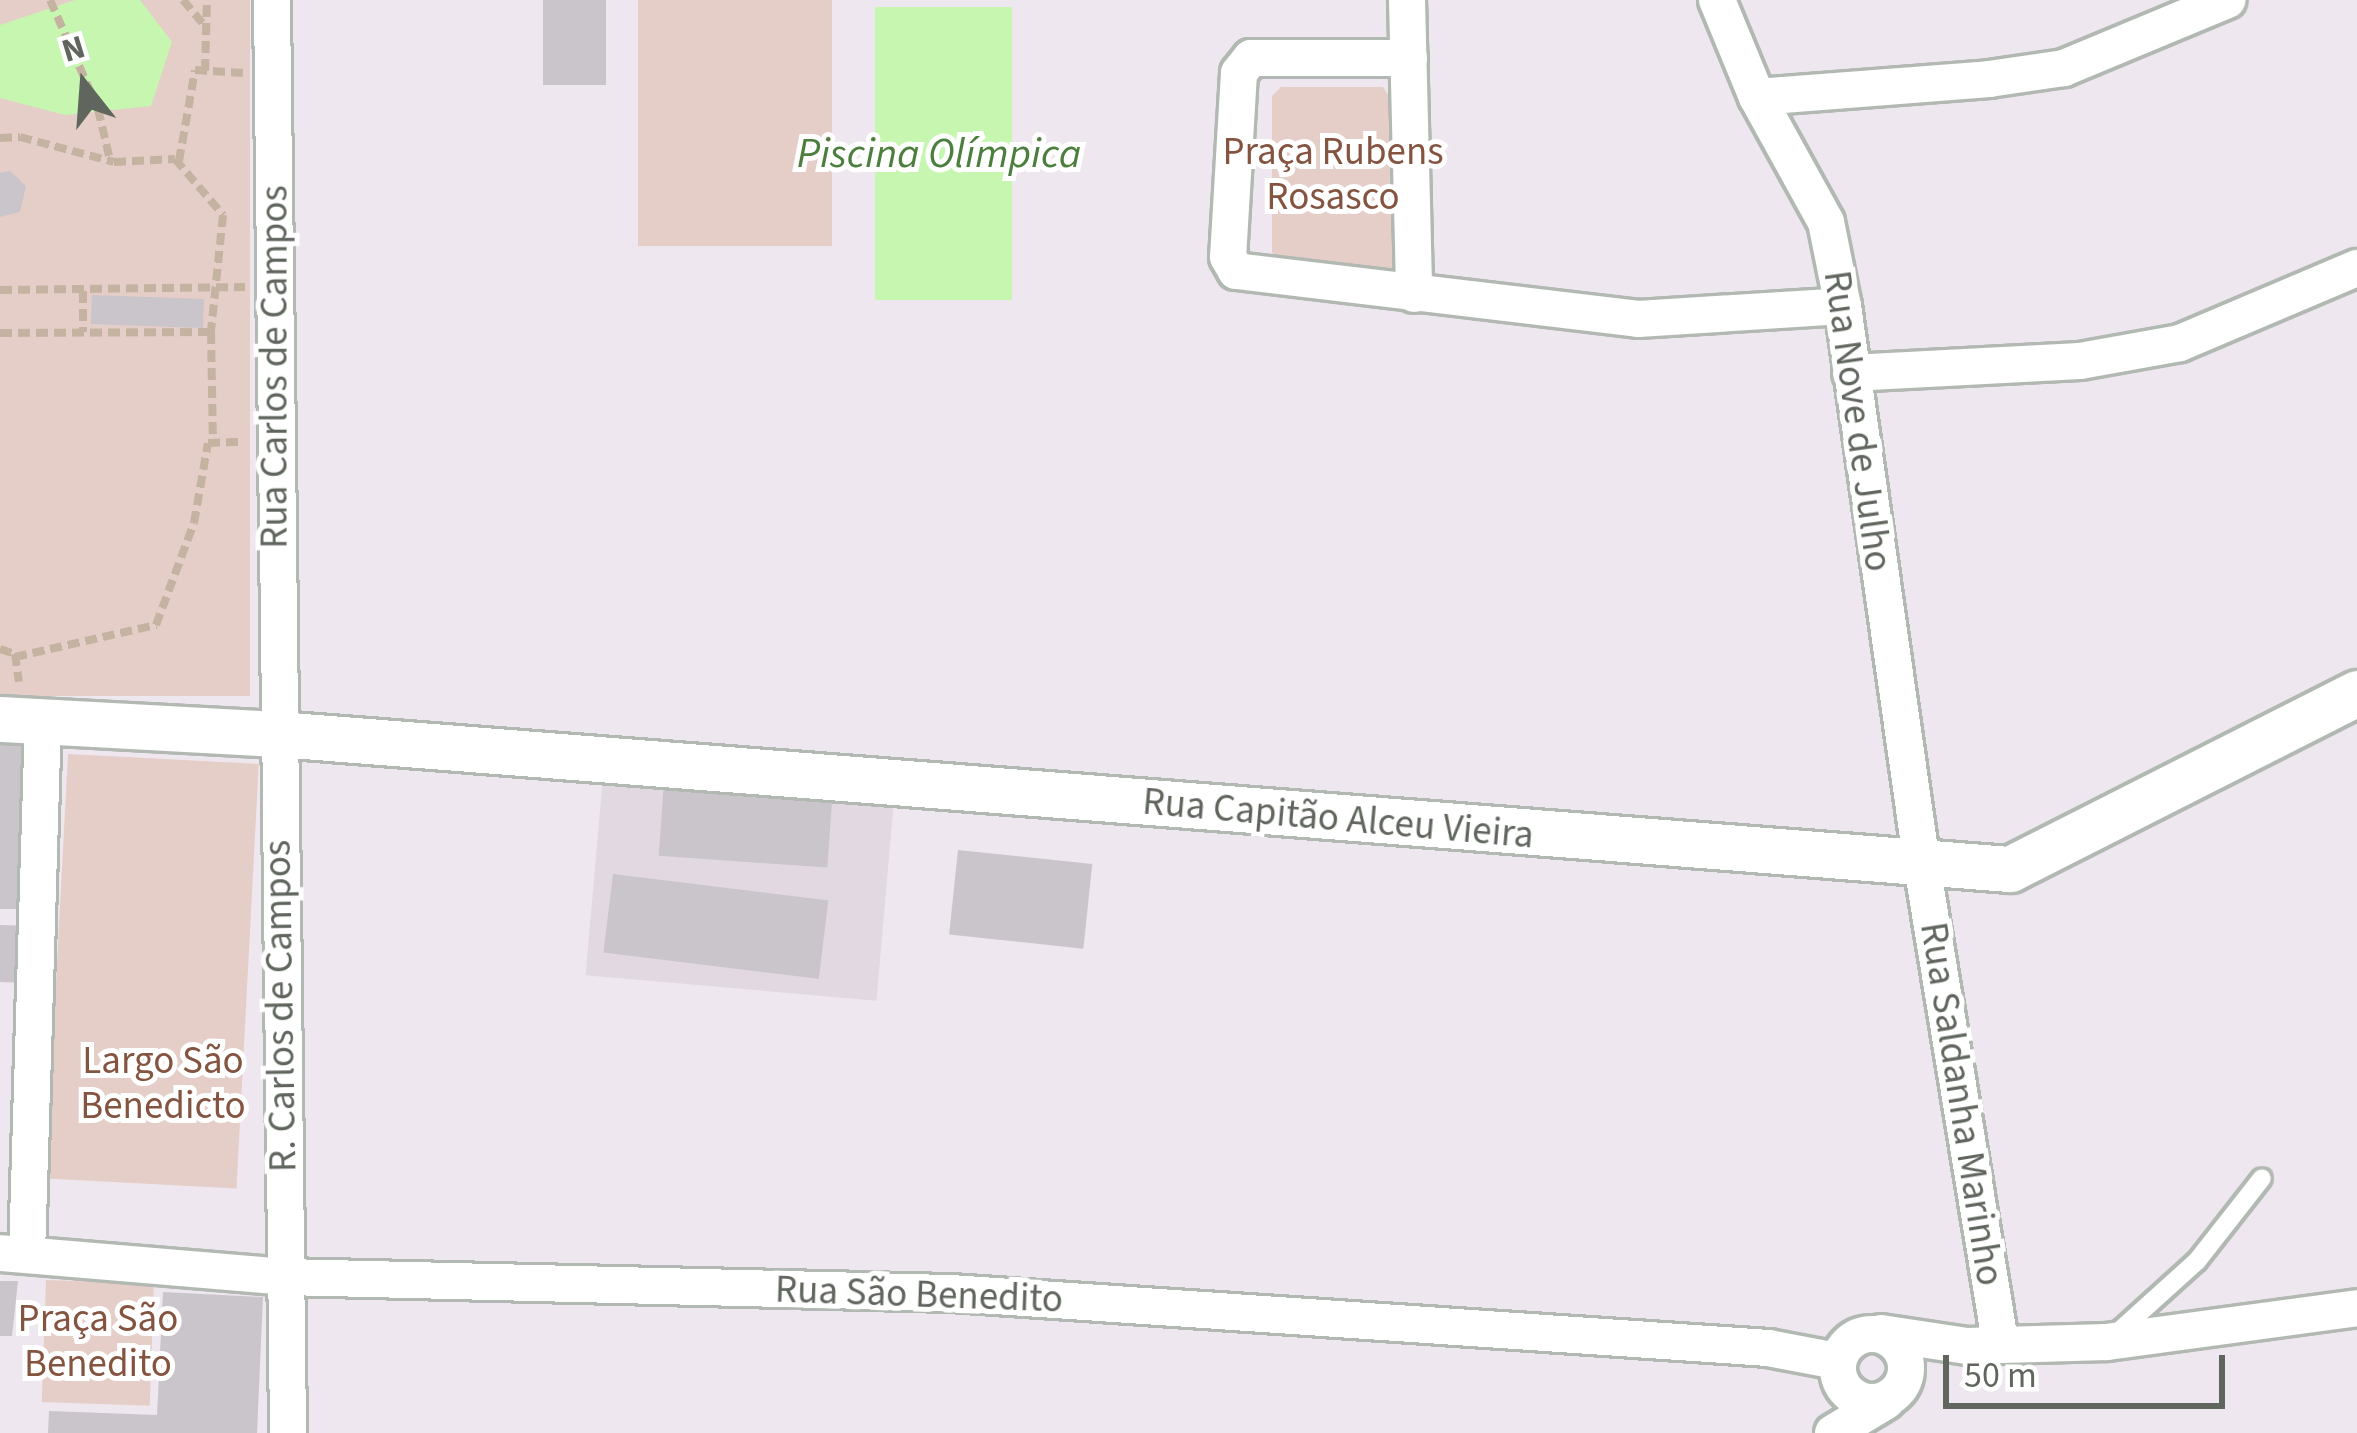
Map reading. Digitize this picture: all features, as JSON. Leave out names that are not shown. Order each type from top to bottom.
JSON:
[{"type":"street","name":"Rua Carlos de Campos","points":[[272,0],[278,734]]},
{"type":"street","points":[[1408,0],[1414,294]]},
{"type":"street","name":"Rua Nove de Julho","points":[[1717,0],[1757,97],[1826,223],[1843,306],[1922,866]]},
{"type":"street","points":[[1757,97],[1989,80],[2063,68],[2227,0]]},
{"type":"street","points":[[1408,58],[1251,58],[1239,74],[1228,257],[1236,271],[1638,319],[1843,306]]},
{"type":"street","points":[[1851,373],[2080,362],[2180,343],[2357,268]]},
{"type":"street","name":"Rua Capitão Alceu Vieira","points":[[21,719],[278,734],[1922,866],[2011,869],[2357,693]]},
{"type":"street","points":[[14,1253],[21,719]]},
{"type":"street","name":"R. Carlos de Campos","points":[[278,734],[285,1277]]},
{"type":"street","name":"Rua Saldanha Marinho","points":[[1922,866],[1984,1345]]},
{"type":"street","name":"Rua São Benedito","points":[[14,1253],[285,1277],[951,1293],[1768,1348],[1838,1401]]},
{"type":"street","points":[[285,1277],[288,1433]]},
{"type":"street","points":[[1984,1345],[1896,1390],[1838,1401],[1853,1337],[1881,1333],[1984,1345],[2107,1342],[2357,1308]]},
{"type":"street","points":[[1881,1333],[1904,1351],[1896,1390]]},
{"type":"lane","points":[[2107,1342],[2197,1261],[2262,1178]]},
{"type":"path","points":[[183,0],[206,27]]},
{"type":"path","points":[[205,71],[207,0]]},
{"type":"path","points":[[50,4],[98,110],[111,161]]},
{"type":"path","points":[[178,163],[195,70],[251,74]]},
{"type":"path","points":[[0,138],[20,137],[111,161],[178,163],[223,214],[212,332],[213,442]]},
{"type":"path","points":[[0,290],[253,287]]},
{"type":"path","points":[[82,291],[83,332]]},
{"type":"path","points":[[0,333],[212,332]]},
{"type":"path","points":[[15,657],[156,625],[194,523],[208,443],[255,442]]},
{"type":"shaded area","points":[[603,776],[894,801],[876,1001],[586,975]]},
{"type":"green space","points":[[0,0],[250,0],[250,696],[0,696]]},
{"type":"green space","points":[[638,0],[832,0],[832,246],[638,246]]},
{"type":"green space","name":"Praça Rubens Rosasco","points":[[1281,87],[1383,87],[1391,99],[1397,263],[1387,273],[1278,263],[1272,252],[1272,96]]},
{"type":"green space","name":"Largo São Benedicto","points":[[68,754],[259,764],[236,1188],[46,1178]]},
{"type":"green space","name":"Praça São Benedito","points":[[46,1280],[154,1284],[150,1406],[42,1402]]},
{"type":"water","points":[[75,0],[140,0],[172,42],[151,106],[65,115],[0,98],[0,25]]},
{"type":"water","name":"Piscina Olímpica","points":[[875,7],[1012,7],[1012,300],[875,300]]},
{"type":"building","points":[[543,0],[606,0],[606,85],[543,85]]},
{"type":"building","points":[[10,171],[26,186],[20,212],[0,217],[0,173]]},
{"type":"building","points":[[92,295],[204,299],[203,328],[91,324]]},
{"type":"building","points":[[0,726],[23,726],[23,909],[0,909]]},
{"type":"building","points":[[664,781],[833,793],[827,868],[659,856]]},
{"type":"building","points":[[958,850],[1092,864],[1083,949],[949,935]]},
{"type":"building","points":[[613,874],[828,900],[819,979],[603,952]]},
{"type":"building","points":[[0,925],[23,926],[21,983],[0,982]]},
{"type":"building","points":[[0,1281],[18,1281],[12,1336],[0,1336]]},
{"type":"building","points":[[163,1292],[263,1297],[257,1433],[48,1433],[49,1411],[157,1415]]}]
